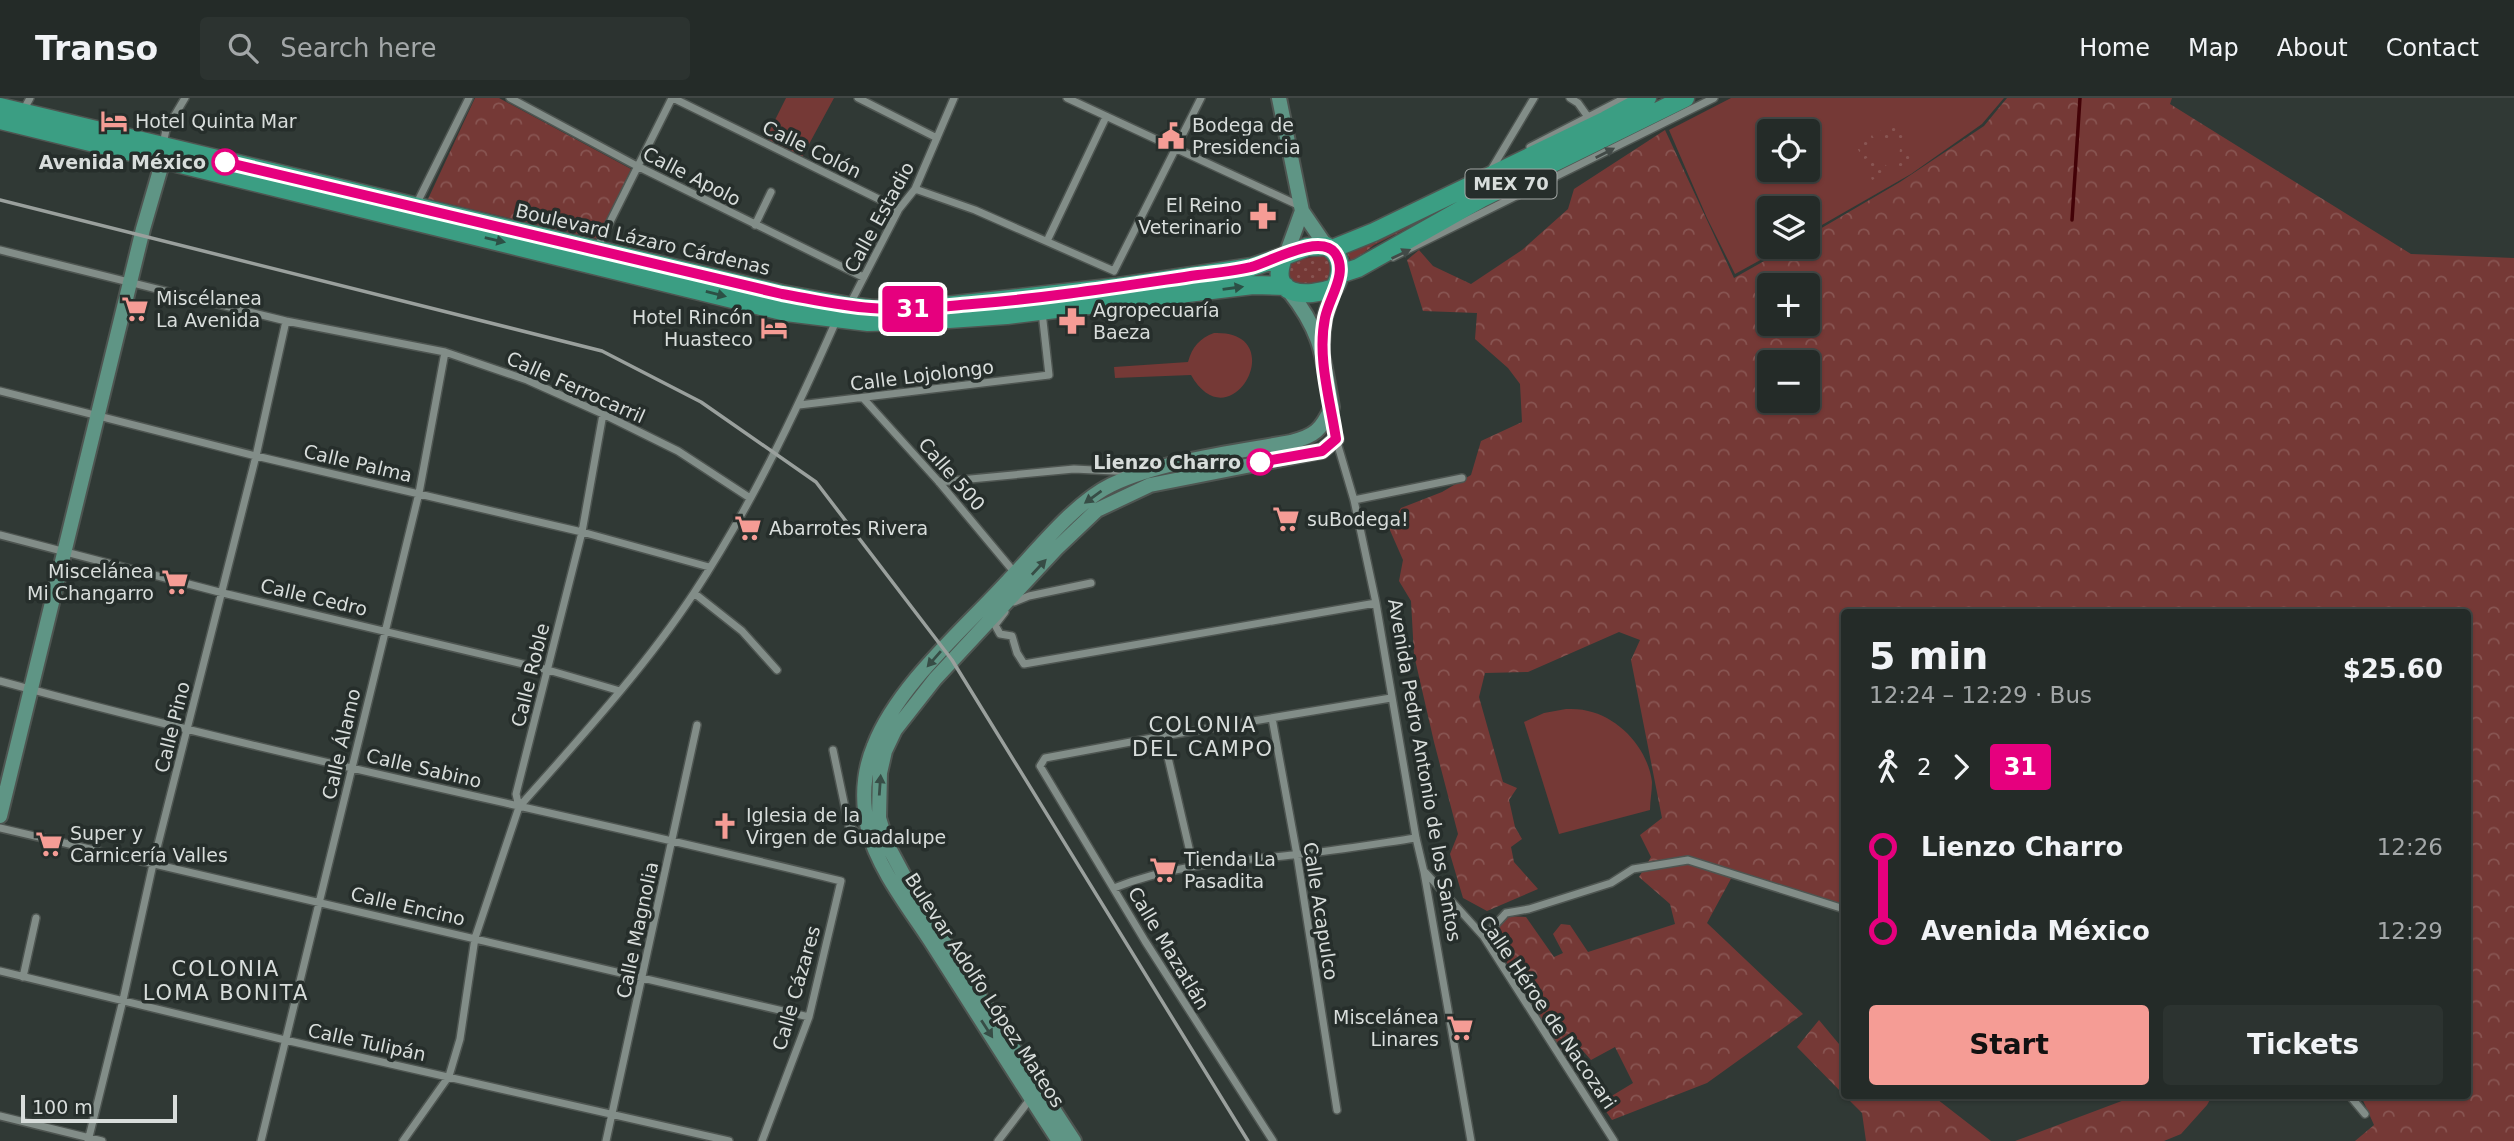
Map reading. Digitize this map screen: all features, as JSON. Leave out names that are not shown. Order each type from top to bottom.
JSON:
[{"type":"main road","points":[[1279,98],[1301,208],[1340,263],[1324,320],[1321,346]]},
{"type":"main road","name":"MEX 70","points":[[1285,255],[1307,247],[1327,246],[1374,232],[1485,181],[1647,98]]},
{"type":"main road","name":"MEX 70","points":[[1287,288],[1302,295],[1337,281],[1485,181],[1685,98]]},
{"type":"main road","name":"Boulevard Lázaro Cárdenas","points":[[0,107],[26,105],[162,153],[786,312],[843,313],[1004,302],[1116,279],[1252,267],[1285,255]]},
{"type":"main road","name":"Boulevard Lázaro Cárdenas","points":[[0,120],[415,207],[782,294],[867,321],[1007,316],[1253,285],[1287,288]]},
{"type":"main road","points":[[0,816],[162,153]]},
{"type":"main road","points":[[1301,208],[1279,270],[1282,282],[1307,313],[1321,346],[1332,407]]},
{"type":"main road","name":"Bulevar Adolfo López Mateos","points":[[1074,1141],[1037,1094],[915,918],[873,847],[864,798],[866,771],[874,746],[885,724],[911,686],[1015,573],[1087,501],[1109,486],[1141,472],[1309,438],[1325,421],[1332,407]]},
{"type":"main road","name":"Bulevar Adolfo López Mateos","points":[[1059,1141],[1037,1094],[919,904],[887,844],[879,818],[880,773],[885,751],[895,730],[935,678],[1013,600],[1056,549],[1097,510],[1150,485],[1322,451],[1336,439]]},
{"type":"street","points":[[162,153],[166,130],[185,98]]},
{"type":"street","points":[[415,207],[468,98]]},
{"type":"street","name":"Calle Apolo","points":[[510,98],[637,166],[863,277]]},
{"type":"street","points":[[596,250],[672,98]]},
{"type":"street","name":"Calle Colón","points":[[672,98],[899,209]]},
{"type":"street","points":[[858,98],[937,138]]},
{"type":"street","name":"Calle Estadio","points":[[750,498],[843,313],[899,209],[915,189],[954,98]]},
{"type":"street","points":[[1067,98],[1301,208]]},
{"type":"street","points":[[915,189],[975,210],[1047,241],[1116,279],[1201,98]]},
{"type":"street","points":[[1485,181],[1534,98]]},
{"type":"street","points":[[1570,98],[1578,103],[1588,117]]},
{"type":"street","points":[[1485,181],[1588,117],[1625,98]]},
{"type":"street","points":[[1337,281],[1379,265],[1714,98]]},
{"type":"street","points":[[1047,241],[1106,117]]},
{"type":"street","points":[[755,225],[771,192]]},
{"type":"street","name":"Calle Ferrocarril","points":[[0,250],[286,321],[445,352],[527,380],[603,414],[678,451],[750,498]]},
{"type":"street","name":"Calle Lojolongo","points":[[799,405],[1049,375],[1042,311]]},
{"type":"street","name":"Calle Pino","points":[[89,1139],[153,864],[256,456],[286,321]]},
{"type":"street","name":"Calle Álamo","points":[[261,1141],[419,493],[445,352]]},
{"type":"street","name":"Calle Palma","points":[[0,391],[256,456],[582,532],[709,567]]},
{"type":"street","name":"Calle 500","points":[[863,398],[939,482],[1015,573]]},
{"type":"street","name":"Avenida Pedro Antonio de los Santos","points":[[1332,407],[1336,439],[1354,500],[1376,603],[1471,1141]]},
{"type":"street","name":"Calle Roble","points":[[475,938],[519,807],[516,794],[582,532],[603,414]]},
{"type":"street","points":[[939,482],[1074,469],[1141,472]]},
{"type":"street","points":[[1354,500],[1462,478]]},
{"type":"street","points":[[519,807],[620,691],[694,593],[750,498]]},
{"type":"street","name":"Calle Cedro","points":[[0,535],[223,593],[548,670],[620,691]]},
{"type":"street","points":[[1091,583],[1013,600],[995,625],[1000,634],[1012,636],[1017,653],[1024,664],[1376,603]]},
{"type":"street","points":[[694,593],[742,631],[777,670]]},
{"type":"street","name":"Calle Sabino","points":[[0,681],[187,730],[519,807],[673,839],[841,881]]},
{"type":"street","points":[[1114,888],[1040,766],[1045,758],[1391,698]]},
{"type":"street","name":"Calle Acapulco","points":[[1272,718],[1297,855],[1337,1110]]},
{"type":"street","name":"Calle Magnolia","points":[[606,1141],[697,725]]},
{"type":"street","points":[[1163,736],[1193,865]]},
{"type":"street","points":[[833,750],[849,826],[873,847]]},
{"type":"street","name":"Calle Encino","points":[[0,828],[808,1017]]},
{"type":"street","name":"Calle Mazatlán","points":[[1273,1141],[1205,1037],[1114,888],[1132,880],[1193,865],[1297,855],[1416,838]]},
{"type":"street","points":[[1484,937],[1506,913],[1529,909],[1611,883],[1633,870],[1688,860],[1841,908]]},
{"type":"street","name":"Calle Héroe de Nacozari","points":[[1424,872],[1484,937],[1614,1141]]},
{"type":"street","name":"Calle Cázares","points":[[762,1141],[808,1017],[841,881]]},
{"type":"street","points":[[23,977],[36,918]]},
{"type":"street","points":[[403,1141],[449,1076],[460,1039],[475,938]]},
{"type":"street","name":"Calle Tulipán","points":[[0,971],[285,1040],[729,1141]]},
{"type":"street","points":[[998,1141],[1037,1094]]},
{"type":"street","points":[[2352,1099],[2365,1114]]},
{"type":"street","points":[[0,1115],[102,1141]]},
{"type":"green space","points":[[475,98],[499,98],[631,169],[598,239],[428,199]]},
{"type":"green space","points":[[786,98],[834,98],[801,159],[765,140]]},
{"type":"green space","points":[[1731,98],[2004,98],[1982,124],[1911,174],[1820,226],[1820,196],[1757,196],[1757,259],[1762,259],[1735,274],[1707,218],[1669,130]]},
{"type":"green space","points":[[2007,98],[2172,98],[2170,104],[2411,254],[2514,258],[2514,1141],[2355,1141],[2374,1125],[2362,1099],[2471,1099],[2471,609],[1841,609],[1841,909],[1733,875],[1707,923],[1803,1014],[1707,1083],[1612,1120],[1600,1103],[1633,1083],[1615,1047],[1591,1060],[1583,1051],[1573,1053],[1576,1063],[1570,1066],[1516,981],[1491,931],[1507,916],[1526,917],[1554,957],[1563,953],[1553,934],[1561,924],[1570,925],[1588,952],[1675,924],[1670,904],[1639,877],[1651,857],[1640,835],[1662,818],[1631,660],[1640,640],[1619,632],[1528,672],[1485,673],[1479,697],[1503,782],[1517,788],[1509,800],[1515,827],[1522,839],[1511,847],[1514,862],[1538,889],[1487,911],[1463,898],[1450,854],[1458,834],[1414,655],[1411,601],[1399,581],[1403,560],[1389,528],[1401,508],[1442,492],[1471,475],[1481,441],[1522,422],[1520,384],[1508,368],[1475,339],[1477,313],[1423,311],[1407,260],[1419,250],[1433,266],[1471,284],[1522,250],[1568,209],[1574,189],[1665,130],[1734,278],[1768,259],[1820,259],[1820,229],[1900,182],[1984,126]]},
{"type":"green space","points":[[1897,122],[1905,139],[1897,143],[1884,139],[1880,131]]},
{"type":"green space","points":[[1872,135],[1876,142],[1871,148],[1871,156],[1863,160],[1855,143]]},
{"type":"green space","points":[[1908,145],[1915,162],[1898,170],[1894,162],[1900,149]]},
{"type":"green space","points":[[1873,160],[1886,165],[1889,173],[1872,180],[1865,163]]},
{"type":"green space","points":[[1475,189],[1476,194],[1374,245],[1352,262],[1344,248]]},
{"type":"green space","points":[[1322,255],[1333,260],[1332,279],[1298,286],[1288,281],[1287,265],[1290,262]]},
{"type":"green space","points":[[1214,333],[1237,337],[1249,348],[1252,363],[1247,379],[1237,392],[1223,398],[1207,393],[1191,375],[1115,378],[1114,367],[1188,362],[1197,344]]},
{"type":"green space","points":[[1566,709],[1600,715],[1611,720],[1630,737],[1645,758],[1649,770],[1652,782],[1650,810],[1559,834],[1524,722],[1544,713]]},
{"type":"green space","points":[[1819,1020],[1841,1046],[1841,1092],[1797,1047]]},
{"type":"green space","points":[[1848,1099],[1937,1099],[1991,1141],[1866,1141],[1862,1113]]},
{"type":"green space","points":[[2127,1099],[2210,1099],[2181,1134],[2164,1141],[2015,1141]]},
{"type":"waterway","points":[[2072,220],[2080,98]]},
{"type":"railway","points":[[0,200],[602,351],[701,402],[816,482],[952,660],[1248,1141]]},
{"type":"bus line","name":"31","points":[[225,162],[782,294],[873,309],[1004,302],[1118,287],[1252,267],[1298,249],[1326,246],[1332,249],[1340,263],[1339,278],[1324,320],[1321,346],[1336,439],[1322,451],[1260,462]]},
{"type":"place","name":"Hotel Quinta Mar","points":[[114,121]]},
{"type":"place","name":"Bodega de Presidencia","points":[[1171,136]]},
{"type":"place","name":"Avenida México","points":[[225,162]]},
{"type":"place","name":"El Reino Veterinario","points":[[1263,216]]},
{"type":"place","name":"Miscélanea La Avenida","points":[[135,309]]},
{"type":"place","name":"Agropecuaría Baeza","points":[[1072,321]]},
{"type":"place","name":"Hotel Rincón Huasteco","points":[[774,328]]},
{"type":"place","name":"Lienzo Charro","points":[[1260,462]]},
{"type":"place","name":"suBodega!","points":[[1286,519]]},
{"type":"place","name":"Abarrotes Rivera","points":[[748,528]]},
{"type":"place","name":"Miscelánea Mi Changarro","points":[[175,582]]},
{"type":"place","name":"Iglesia de la Virgen de Guadalupe","points":[[725,826]]},
{"type":"place","name":"Super y Carnicería Valles","points":[[49,844]]},
{"type":"place","name":"Tienda La Pasadita","points":[[1163,870]]},
{"type":"place","name":"Miscelánea Linares","points":[[1460,1028]]},
{"type":"district","name":"COLONIA DEL CAMPO","points":[[1203,737]]},
{"type":"district","name":"COLONIA LOMA BONITA","points":[[226,981]]}]
